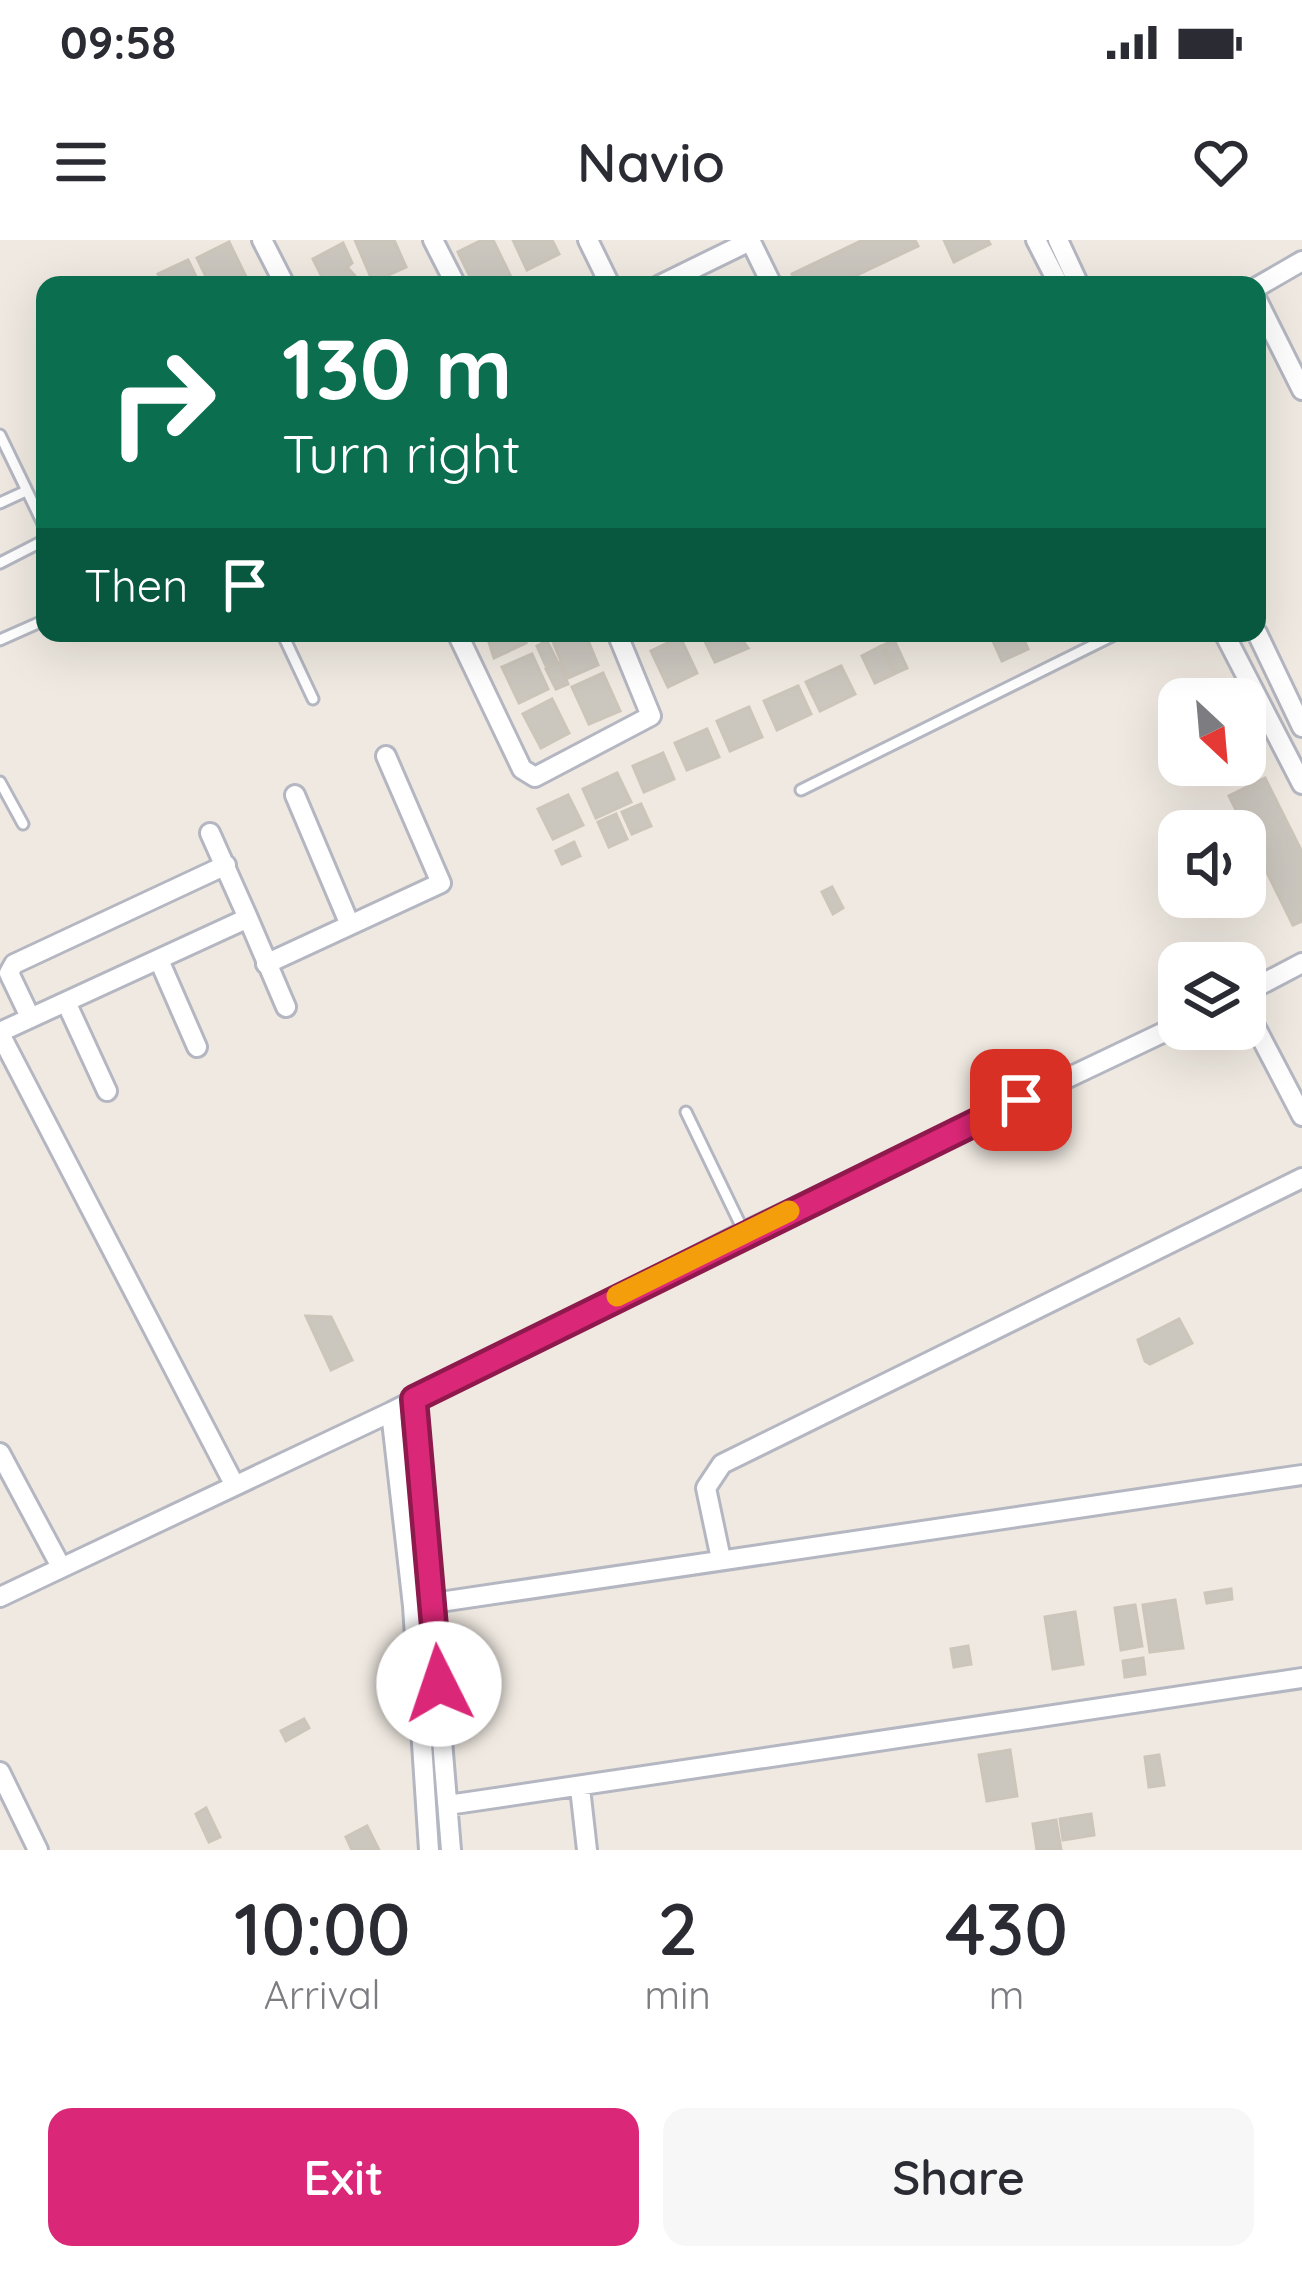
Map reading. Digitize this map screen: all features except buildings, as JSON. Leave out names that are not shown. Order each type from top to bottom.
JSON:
[{"type":"street","points":[[262,240],[280,276]]},
{"type":"street","points":[[433,240],[451,276]]},
{"type":"street","points":[[588,240],[606,276]]},
{"type":"street","points":[[678,276],[750,240],[768,276]]},
{"type":"street","points":[[1036,240],[1054,276]]},
{"type":"street","points":[[1058,240],[1075,276]]},
{"type":"street","points":[[1266,282],[1302,261]]},
{"type":"street","points":[[1266,318],[1302,391]]},
{"type":"street","points":[[461,642],[522,769],[536,777],[651,716],[620,642]]},
{"type":"street","points":[[1229,642],[1302,784]]},
{"type":"street","points":[[1261,642],[1302,727]]},
{"type":"street","points":[[266,964],[441,883],[386,756]]},
{"type":"street","points":[[295,795],[350,925]]},
{"type":"street","points":[[210,833],[286,1007]]},
{"type":"street","points":[[31,1017],[9,973],[14,964],[226,865]]},
{"type":"street","points":[[233,1482],[0,1033],[248,918]]},
{"type":"street","points":[[159,960],[197,1047]]},
{"type":"street","points":[[1266,982],[1302,963]]},
{"type":"street","points":[[66,1002],[107,1091]]},
{"type":"street","points":[[0,1597],[233,1482],[392,1412],[744,1232],[1158,1035]]},
{"type":"street","points":[[1266,1047],[1302,1116]]},
{"type":"street","points":[[721,1559],[706,1488],[722,1464],[1302,1178]]},
{"type":"street","points":[[414,1399],[429,1850]]},
{"type":"street","points":[[392,1412],[423,1605],[451,1850]]},
{"type":"street","points":[[0,1453],[60,1565]]},
{"type":"street","points":[[423,1605],[1302,1475]]},
{"type":"street","points":[[448,1805],[1302,1678]]},
{"type":"street","points":[[0,1772],[38,1850]]},
{"type":"street","points":[[580,1788],[587,1850]]},
{"type":"lane","points":[[0,435],[36,509]]},
{"type":"lane","points":[[0,503],[26,490]]},
{"type":"lane","points":[[0,563],[36,545]]},
{"type":"lane","points":[[0,640],[36,624]]},
{"type":"lane","points":[[286,642],[313,699]]},
{"type":"lane","points":[[801,790],[1100,642]]},
{"type":"lane","points":[[0,782],[23,824]]},
{"type":"lane","points":[[686,1112],[744,1232]]},
{"type":"slow traffic","points":[[617,1296],[789,1211]]},
{"type":"route","points":[[439,1684],[414,1399],[744,1232],[1021,1100]]}]
